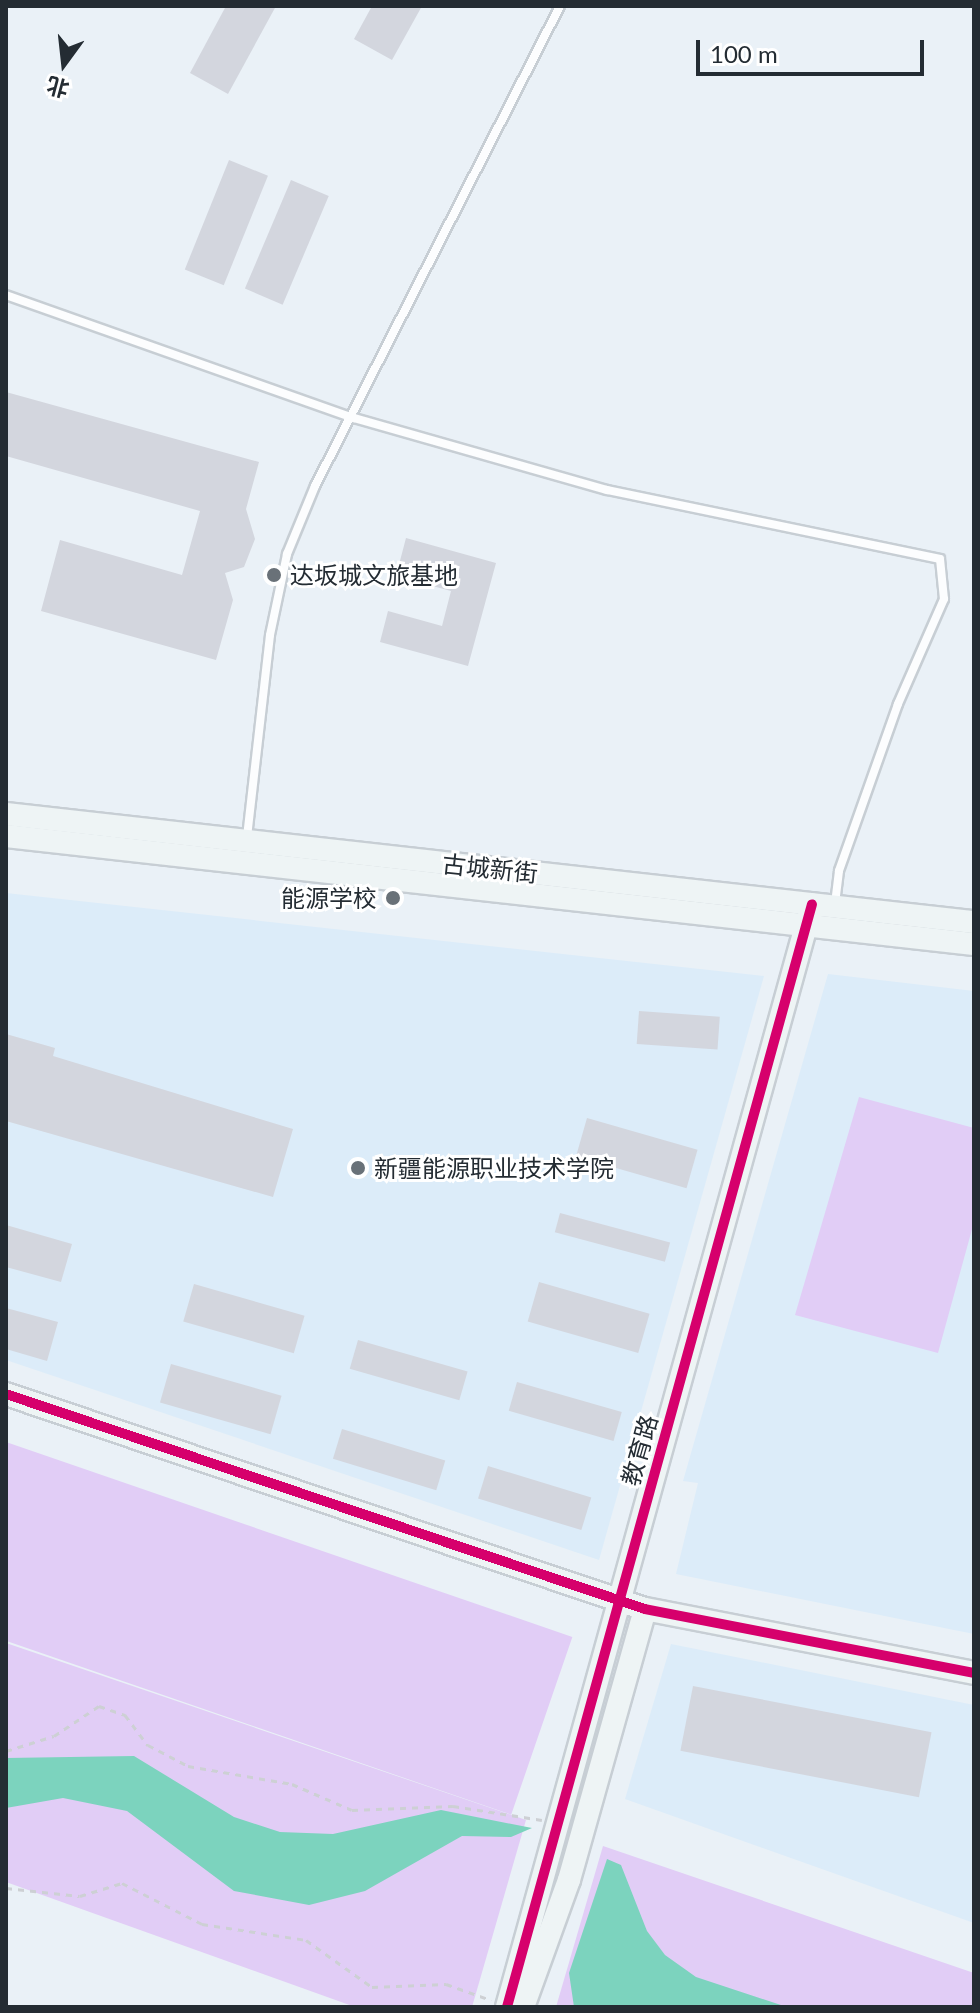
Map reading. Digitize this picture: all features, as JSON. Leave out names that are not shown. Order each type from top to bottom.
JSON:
[{"type":"street","name":"古城新街","points":[[6,814],[246,852]]},
{"type":"street","name":"古城新街","points":[[6,836],[246,852],[818,912],[974,922]]},
{"type":"street","name":"古城新街","points":[[818,912],[974,944]]},
{"type":"street","name":"教育路","points":[[512,2006],[557,1822],[618,1600],[818,912]]},
{"type":"street","points":[[6,1394],[645,1609],[974,1673]]},
{"type":"street","points":[[512,2006],[569,1880],[645,1609]]},
{"type":"lane","points":[[246,852],[264,676],[287,554],[560,6]]},
{"type":"lane","points":[[6,295],[354,418],[607,490],[940,559],[944,599],[898,704],[839,871],[818,912]]},
{"type":"path","points":[[6,1751],[54,1736],[99,1706],[125,1715],[148,1745],[188,1766],[292,1784],[352,1810],[453,1806],[557,1822]]},
{"type":"path","points":[[6,1888],[80,1896],[122,1883],[202,1924],[306,1940],[372,1987],[446,1984],[512,2006]]},
{"type":"shaded area","name":"新疆能源职业技术学院","points":[[6,893],[764,976],[599,1560],[6,1360]]},
{"type":"shaded area","points":[[828,974],[974,991],[974,1634],[676,1574],[698,1483],[683,1481]]},
{"type":"shaded area","points":[[859,1097],[974,1128],[974,1222],[938,1353],[795,1315]]},
{"type":"shaded area","points":[[6,1442],[572,1637],[511,1815],[6,1641]]},
{"type":"shaded area","points":[[6,1643],[526,1820],[472,2007],[355,2007],[6,1882]]},
{"type":"shaded area","points":[[671,1644],[974,1705],[974,1923],[625,1799]]},
{"type":"shaded area","points":[[134,1756],[234,1817],[280,1832],[333,1834],[441,1810],[532,1828],[511,1837],[462,1836],[365,1891],[309,1905],[234,1891],[127,1811],[63,1798],[6,1808],[6,1758]]},
{"type":"shaded area","points":[[603,1846],[974,1973],[974,2007],[556,2007]]},
{"type":"shaded area","points":[[607,1859],[621,1865],[647,1931],[665,1955],[696,1977],[787,2007],[574,2007],[569,1973]]},
{"type":"building","points":[[226,6],[276,6],[228,94],[190,73]]},
{"type":"building","points":[[372,6],[422,6],[392,60],[354,39]]},
{"type":"building","points":[[229,160],[268,176],[224,285],[185,269]]},
{"type":"building","points":[[291,180],[329,196],[283,305],[245,289]]},
{"type":"building","points":[[6,392],[259,462],[246,509],[255,539],[244,567],[225,573],[233,600],[216,660],[41,611],[60,540],[182,575],[200,511],[6,456]]},
{"type":"building","points":[[406,538],[496,563],[468,666],[380,642],[388,611],[442,626],[451,591],[396,576]]},
{"type":"building","points":[[639,1011],[720,1017],[718,1050],[637,1044]]},
{"type":"building","points":[[6,1034],[55,1048],[53,1056],[293,1129],[273,1197],[6,1121]]},
{"type":"building","points":[[587,1118],[698,1150],[687,1188],[576,1156]]},
{"type":"building","points":[[560,1213],[670,1243],[665,1262],[555,1232]]},
{"type":"building","points":[[6,1225],[72,1244],[61,1282],[6,1267]]},
{"type":"building","points":[[539,1282],[650,1314],[638,1353],[528,1321]]},
{"type":"building","points":[[194,1284],[305,1316],[294,1353],[183,1321]]},
{"type":"building","points":[[6,1308],[58,1322],[47,1361],[6,1349]]},
{"type":"building","points":[[358,1340],[468,1371],[459,1400],[350,1369]]},
{"type":"building","points":[[171,1364],[282,1396],[271,1434],[160,1402]]},
{"type":"building","points":[[517,1382],[622,1412],[614,1441],[509,1411]]},
{"type":"building","points":[[342,1429],[445,1461],[436,1490],[333,1459]]},
{"type":"building","points":[[488,1466],[591,1498],[581,1530],[478,1499]]},
{"type":"building","points":[[693,1686],[932,1732],[919,1797],[680,1751]]},
{"type":"cycle path","points":[[507,2007],[812,904]]},
{"type":"cycle path","points":[[6,1394],[645,1609],[974,1673]]},
{"type":"place","name":"达坂城文旅基地","points":[[274,575]]},
{"type":"place","name":"能源学校","points":[[393,898]]},
{"type":"place","name":"新疆能源职业技术学院","points":[[358,1168]]}]
